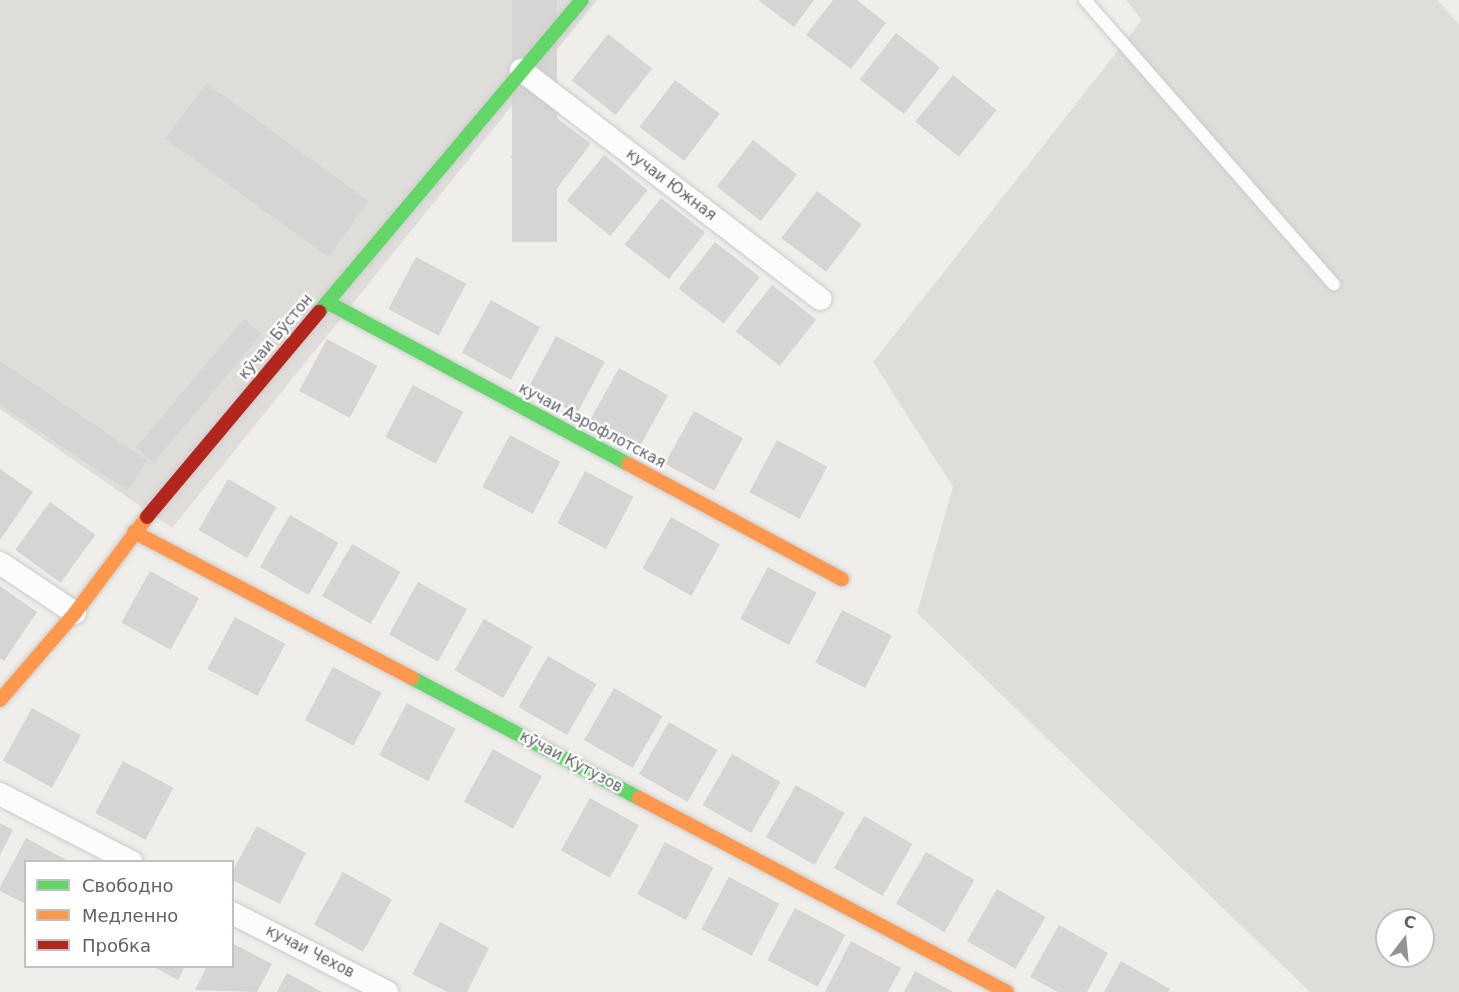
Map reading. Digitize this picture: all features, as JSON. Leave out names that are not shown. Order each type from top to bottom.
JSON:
[{"type":"street","name":"кӯчаи Бӯстон","points":[[0,700],[75,613],[134,532],[582,0]]},
{"type":"street","name":"кучаи Южная","points":[[521,70],[821,299]]},
{"type":"street","name":"кучаи Аэрофлотская","points":[[327,302],[842,579]]},
{"type":"street","name":"кӯчаи Кутузов","points":[[134,532],[1007,992]]},
{"type":"street","points":[[0,563],[75,613]]},
{"type":"street","points":[[0,794],[130,860]]},
{"type":"street","name":"кучаи Чехов","points":[[234,914],[387,992]]},
{"type":"lane","points":[[1085,0],[1334,284]]},
{"type":"shaded area","points":[[0,0],[597,0],[172,528],[0,409]]},
{"type":"shaded area","points":[[1126,0],[1437,0],[1459,24],[1459,992],[1310,992],[917,613],[953,487],[873,362],[1142,20]]},
{"type":"building","points":[[512,0],[557,0],[557,242],[512,242]]},
{"type":"building","points":[[758,0],[814,0],[794,27]]},
{"type":"building","points":[[833,0],[857,0],[886,23],[851,69],[806,35]]},
{"type":"building","points":[[896,33],[940,67],[904,114],[860,79]]},
{"type":"building","points":[[608,34],[652,68],[616,115],[572,80]]},
{"type":"building","points":[[953,75],[997,110],[959,157],[915,122]]},
{"type":"building","points":[[675,80],[720,114],[684,161],[639,127]]},
{"type":"building","points":[[206,83],[369,201],[328,257],[165,139]]},
{"type":"building","points":[[546,110],[591,144],[555,191],[510,157]]},
{"type":"building","points":[[753,140],[797,174],[761,221],[717,186]]},
{"type":"building","points":[[604,155],[648,190],[610,236],[567,201]]},
{"type":"building","points":[[817,191],[862,225],[826,272],[781,238]]},
{"type":"building","points":[[661,198],[705,232],[669,279],[625,244]]},
{"type":"building","points":[[715,242],[760,277],[724,324],[679,288]]},
{"type":"building","points":[[416,257],[466,284],[439,336],[388,309]]},
{"type":"building","points":[[772,285],[816,319],[780,366],[736,331]]},
{"type":"building","points":[[491,300],[540,327],[511,380],[462,352]]},
{"type":"building","points":[[244,319],[262,334],[154,462],[136,448]]},
{"type":"building","points":[[556,336],[605,362],[577,414],[528,388]]},
{"type":"building","points":[[327,339],[377,366],[350,418],[299,391]]},
{"type":"building","points":[[0,361],[148,461],[127,490],[0,404]]},
{"type":"building","points":[[619,368],[668,395],[639,448],[590,420]]},
{"type":"building","points":[[413,385],[463,412],[436,464],[385,437]]},
{"type":"building","points":[[694,411],[743,438],[714,491],[665,463]]},
{"type":"building","points":[[510,435],[560,462],[533,514],[482,487]]},
{"type":"building","points":[[777,440],[827,467],[800,519],[749,492]]},
{"type":"building","points":[[0,469],[33,492],[0,540]]},
{"type":"building","points":[[585,471],[634,497],[606,549],[557,523]]},
{"type":"building","points":[[228,479],[276,507],[247,558],[199,530]]},
{"type":"building","points":[[50,502],[95,535],[61,583],[15,550]]},
{"type":"building","points":[[290,515],[338,543],[308,595],[260,567]]},
{"type":"building","points":[[671,517],[720,544],[691,596],[642,569]]},
{"type":"building","points":[[352,544],[400,572],[370,624],[322,596]]},
{"type":"building","points":[[768,567],[817,593],[789,645],[740,619]]},
{"type":"building","points":[[150,571],[199,598],[170,650],[121,623]]},
{"type":"building","points":[[418,582],[467,609],[438,662],[389,634]]},
{"type":"building","points":[[0,586],[37,612],[4,661],[0,658]]},
{"type":"building","points":[[842,610],[892,635],[865,688],[815,663]]},
{"type":"building","points":[[235,617],[285,644],[258,696],[207,669]]},
{"type":"building","points":[[484,619],[532,647],[503,698],[454,670]]},
{"type":"building","points":[[548,656],[596,684],[567,735],[518,707]]},
{"type":"building","points":[[333,667],[382,693],[353,746],[305,720]]},
{"type":"building","points":[[614,688],[662,716],[632,768],[584,740]]},
{"type":"building","points":[[407,703],[456,729],[428,781],[379,755]]},
{"type":"building","points":[[32,708],[81,735],[52,788],[3,760]]},
{"type":"building","points":[[669,722],[717,750],[687,802],[639,774]]},
{"type":"building","points":[[493,749],[542,776],[513,829],[464,801]]},
{"type":"building","points":[[732,754],[780,782],[751,833],[702,805]]},
{"type":"building","points":[[123,761],[173,788],[146,840],[95,813]]},
{"type":"building","points":[[796,785],[844,813],[814,865],[766,837]]},
{"type":"building","points":[[590,798],[639,825],[610,878],[561,850]]},
{"type":"building","points":[[864,816],[912,844],[882,896],[834,868]]},
{"type":"building","points":[[0,823],[13,830],[0,855]]},
{"type":"building","points":[[257,826],[306,853],[280,904],[234,881],[234,868]]},
{"type":"building","points":[[26,838],[66,860],[24,860],[24,903],[0,891]]},
{"type":"building","points":[[665,842],[714,868],[686,920],[637,894]]},
{"type":"building","points":[[926,852],[974,880],[944,932],[896,904]]},
{"type":"building","points":[[343,872],[392,899],[363,952],[314,924]]},
{"type":"building","points":[[729,877],[779,904],[752,956],[701,929]]},
{"type":"building","points":[[997,889],[1045,917],[1015,969],[967,941]]},
{"type":"building","points":[[795,908],[845,935],[818,987],[767,960]]},
{"type":"building","points":[[440,922],[489,948],[467,992],[447,992],[412,974]]},
{"type":"building","points":[[1059,925],[1108,953],[1087,992],[1058,992],[1030,977]]},
{"type":"building","points":[[851,941],[901,968],[888,992],[825,992]]},
{"type":"building","points":[[234,944],[272,964],[257,992],[195,990],[206,968],[234,968]]},
{"type":"building","points":[[1121,961],[1170,989],[1168,992],[1104,992]]},
{"type":"building","points":[[156,968],[184,968],[178,980]]},
{"type":"building","points":[[915,971],[953,992],[904,992]]},
{"type":"building","points":[[287,973],[322,992],[277,992]]},
{"type":"traffic: fast","points":[[319,312],[582,0]]},
{"type":"traffic: fast","points":[[327,302],[628,464]]},
{"type":"traffic: fast","points":[[412,678],[639,798]]},
{"type":"traffic: slow","points":[[628,464],[842,579]]},
{"type":"traffic: slow","points":[[0,700],[75,613],[147,517]]},
{"type":"traffic: slow","points":[[134,532],[412,678]]},
{"type":"traffic: slow","points":[[639,798],[1007,992]]},
{"type":"traffic: jam","points":[[147,517],[319,312]]}]
